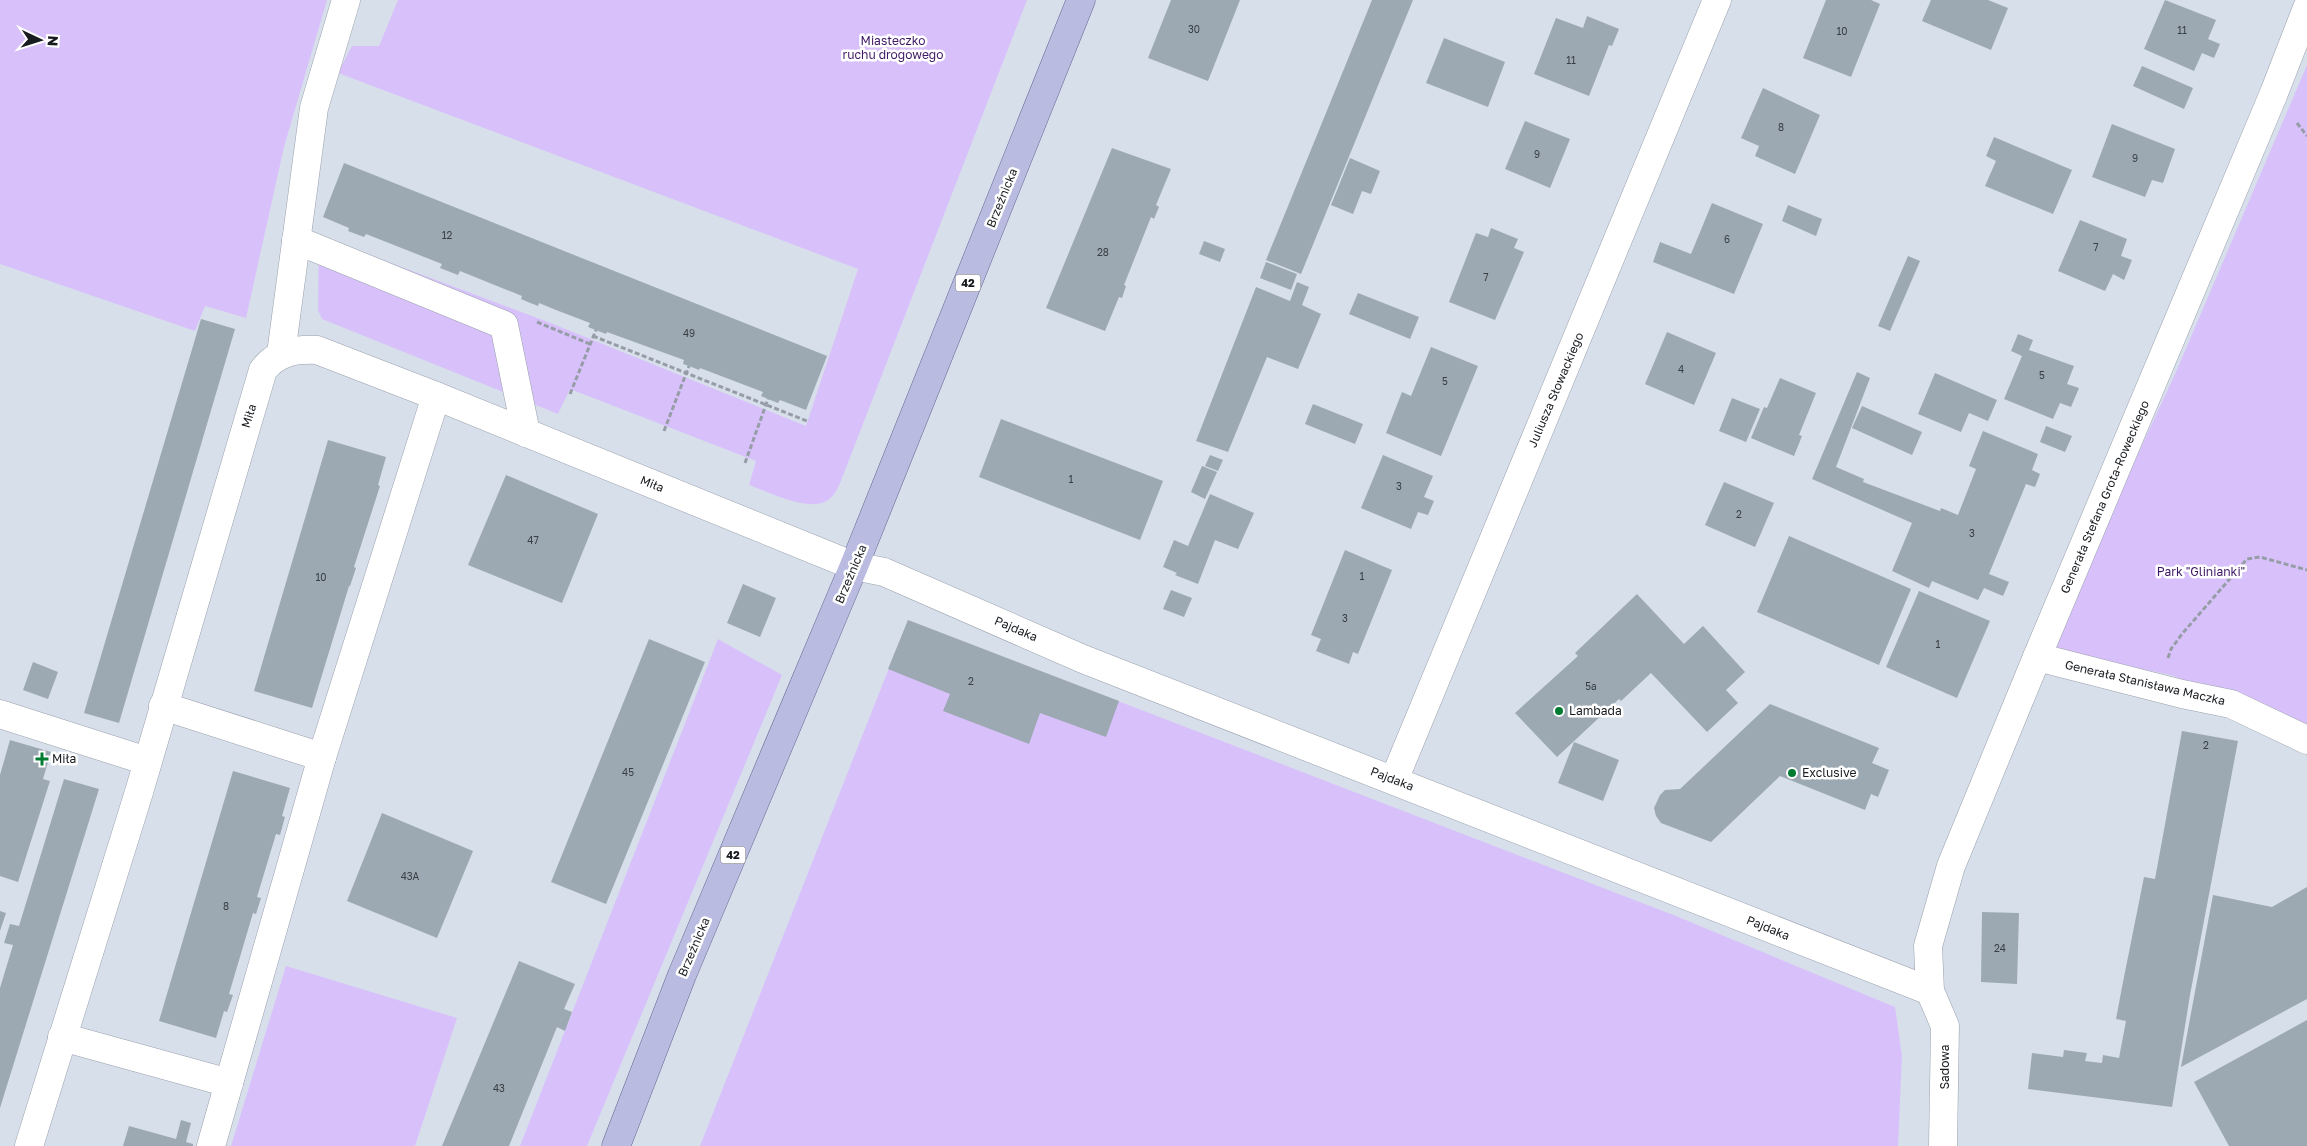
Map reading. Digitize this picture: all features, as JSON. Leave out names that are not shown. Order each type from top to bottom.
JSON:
[{"type":"main road","name":"Brzeźnicka","points":[[616,1146],[682,975],[854,566],[1081,0]]},
{"type":"street","points":[[281,354],[314,108],[346,0]]},
{"type":"street","name":"Juliusza Słowackiego","points":[[1394,780],[1717,0]]},
{"type":"street","name":"Generała Stefana Grota-Roweckiego","points":[[1930,991],[1928,946],[1951,866],[2259,129],[2307,8]]},
{"type":"street","points":[[296,240],[504,325],[526,433]]},
{"type":"street","name":"Miła","points":[[29,1146],[148,761],[263,370],[281,354],[302,349],[317,350],[436,396],[854,566]]},
{"type":"street","points":[[211,1146],[322,757],[436,396]]},
{"type":"street","name":"Pajdaka","points":[[854,566],[884,572],[1083,659],[1930,991]]},
{"type":"street","name":"Generała Stanisława Maczka","points":[[2037,657],[2231,704],[2307,740]]},
{"type":"street","points":[[163,706],[322,757]]},
{"type":"street","points":[[0,714],[148,761]]},
{"type":"street","name":"Sadowa","points":[[1930,991],[1945,1026],[1943,1146]]},
{"type":"street","points":[[62,1036],[229,1083]]},
{"type":"path","points":[[570,394],[596,330]]},
{"type":"path","points":[[593,336],[807,421]]},
{"type":"path","points":[[664,431],[689,366]]},
{"type":"path","points":[[745,463],[768,399]]},
{"type":"path","points":[[2160,688],[2171,650],[2182,634],[2247,559],[2260,557],[2307,570]]},
{"type":"green space","points":[[0,0],[327,0],[284,147],[246,318],[205,306],[195,331],[0,264]]},
{"type":"green space","name":"Miasteczko ruchu drogowego","points":[[398,0],[1027,0],[834,495],[820,503],[799,503],[788,500],[749,485],[756,461],[570,389],[558,414],[322,319],[318,310],[319,236],[553,324],[806,426],[858,269],[338,73],[352,46],[379,46]]},
{"type":"green space","name":"Park \"Glinianki\"","points":[[2307,65],[2307,729],[2171,675],[2050,650],[2099,538],[2176,372]]},
{"type":"green space","points":[[908,620],[1676,916],[1895,1007],[1902,1056],[1898,1146],[700,1146]]},
{"type":"green space","points":[[718,639],[782,675],[587,1146],[520,1146]]},
{"type":"green space","points":[[286,966],[457,1018],[415,1146],[231,1146]]},
{"type":"building","points":[[1171,0],[1240,0],[1208,81],[1148,58]]},
{"type":"building","points":[[1372,0],[1413,0],[1301,274],[1266,260]]},
{"type":"building","points":[[1826,0],[1871,0],[1880,4],[1851,77],[1803,58]]},
{"type":"building","points":[[1931,0],[1988,0],[2008,8],[1991,50],[1922,21]]},
{"type":"building","points":[[2165,0],[2216,20],[2208,39],[2220,44],[2214,58],[2202,53],[2194,71],[2144,49]]},
{"type":"building","points":[[1587,16],[1619,29],[1612,46],[1609,45],[1589,96],[1534,74],[1556,18],[1583,28]]},
{"type":"building","points":[[1444,38],[1505,62],[1488,107],[1426,83]]},
{"type":"building","points":[[2142,66],[2193,88],[2184,109],[2133,86]]},
{"type":"building","points":[[1763,88],[1820,115],[1795,174],[1755,156],[1759,146],[1741,138]]},
{"type":"building","points":[[1525,121],[1570,139],[1550,188],[1505,169]]},
{"type":"building","points":[[2112,124],[2175,149],[2163,183],[2152,180],[2145,197],[2092,177]]},
{"type":"building","points":[[1994,137],[2072,170],[2053,214],[1985,186],[1996,161],[1986,156]]},
{"type":"building","points":[[1112,148],[1171,169],[1156,205],[1159,207],[1154,219],[1151,217],[1124,285],[1126,286],[1122,298],[1119,297],[1105,331],[1046,308]]},
{"type":"building","points":[[1350,158],[1380,171],[1371,194],[1362,191],[1353,214],[1331,205]]},
{"type":"building","points":[[344,163],[827,356],[806,410],[780,400],[778,403],[761,396],[763,392],[700,368],[699,370],[683,364],[684,360],[588,327],[590,323],[539,303],[538,306],[521,299],[522,296],[460,271],[458,275],[440,268],[442,264],[366,234],[364,237],[348,231],[349,228],[323,217]]},
{"type":"building","points":[[1712,203],[1763,224],[1734,294],[1653,262],[1660,242],[1691,254]]},
{"type":"building","points":[[1788,205],[1822,219],[1816,236],[1782,221]]},
{"type":"building","points":[[2080,220],[2127,239],[2121,256],[2132,260],[2124,280],[2113,274],[2105,291],[2058,271]]},
{"type":"building","points":[[1491,228],[1518,239],[1514,248],[1524,252],[1495,320],[1449,302],[1476,233],[1488,237]]},
{"type":"building","points":[[1204,241],[1225,249],[1220,262],[1199,254]]},
{"type":"building","points":[[1908,256],[1920,261],[1890,331],[1878,326]]},
{"type":"building","points":[[1266,262],[1297,274],[1291,290],[1260,278]]},
{"type":"building","points":[[1297,282],[1309,287],[1302,305],[1321,314],[1298,369],[1267,357],[1228,452],[1196,441],[1256,287],[1290,301]]},
{"type":"building","points":[[1358,293],[1419,317],[1410,339],[1349,314]]},
{"type":"building","points":[[201,319],[235,329],[119,723],[84,713]]},
{"type":"building","points":[[1667,332],[1716,353],[1694,405],[1645,384]]},
{"type":"building","points":[[2018,334],[2033,340],[2029,350],[2074,366],[2067,384],[2079,388],[2071,407],[2060,403],[2053,419],[2004,399],[2022,356],[2011,351]]},
{"type":"building","points":[[1431,347],[1478,366],[1441,456],[1386,433],[1402,392],[1411,396]]},
{"type":"building","points":[[1857,372],[1870,378],[1836,467],[1864,479],[1863,482],[1940,511],[1941,508],[1958,515],[1976,469],[1969,466],[1983,431],[2038,454],[2032,470],[2040,474],[2035,487],[2026,484],[1989,574],[2009,582],[2003,596],[1984,588],[1978,600],[1932,581],[1929,588],[1892,571],[1912,523],[1812,479]]},
{"type":"building","points":[[1935,373],[1997,400],[1988,421],[1969,413],[1961,432],[1918,414]]},
{"type":"building","points":[[1780,378],[1816,393],[1799,435],[1802,436],[1794,456],[1751,438],[1764,407],[1767,408]]},
{"type":"building","points":[[1732,398],[1760,409],[1746,442],[1719,431]]},
{"type":"building","points":[[1313,404],[1363,424],[1355,444],[1305,424]]},
{"type":"building","points":[[1862,406],[1922,432],[1912,455],[1852,428]]},
{"type":"building","points":[[1001,419],[1163,481],[1140,540],[979,477]]},
{"type":"building","points":[[2046,426],[2072,436],[2065,452],[2040,442]]},
{"type":"building","points":[[328,440],[386,457],[378,485],[380,486],[354,567],[356,568],[312,708],[254,691]]},
{"type":"building","points":[[1210,455],[1223,460],[1218,471],[1205,466]]},
{"type":"building","points":[[1383,455],[1433,476],[1424,497],[1434,501],[1428,515],[1418,512],[1411,529],[1361,508]]},
{"type":"building","points":[[1202,466],[1217,472],[1205,499],[1191,492]]},
{"type":"building","points":[[506,475],[598,514],[562,603],[468,565]]},
{"type":"building","points":[[1724,482],[1774,503],[1755,547],[1705,525]]},
{"type":"building","points":[[1210,494],[1254,513],[1238,549],[1215,540],[1198,584],[1175,575],[1177,573],[1163,567],[1174,540],[1188,546]]},
{"type":"building","points":[[1789,536],[1911,589],[1879,665],[1757,612]]},
{"type":"building","points":[[1345,550],[1392,570],[1358,654],[1353,652],[1349,664],[1316,651],[1321,639],[1311,635]]},
{"type":"building","points":[[743,584],[776,598],[760,637],[727,623]]},
{"type":"building","points":[[1171,590],[1192,598],[1184,617],[1163,609]]},
{"type":"building","points":[[1919,591],[1990,621],[1957,698],[1886,667]]},
{"type":"building","points":[[1637,594],[1684,644],[1703,626],[1745,672],[1726,690],[1738,703],[1707,732],[1651,673],[1621,701],[1619,699],[1557,757],[1515,713],[1578,656],[1575,653]]},
{"type":"building","points":[[908,620],[1119,701],[1106,737],[1040,713],[1029,744],[943,711],[950,694],[888,669]]},
{"type":"building","points":[[649,639],[705,662],[606,904],[551,882]]},
{"type":"building","points":[[33,662],[58,672],[48,699],[23,690]]},
{"type":"building","name":"Exclusive","points":[[1770,704],[1879,748],[1872,763],[1889,770],[1878,797],[1871,794],[1865,810],[1780,776],[1711,842],[1661,823],[1656,816],[1654,808],[1660,795],[1665,790],[1680,789]]},
{"type":"building","points":[[2182,731],[2238,741],[2190,995],[2172,1107],[2028,1089],[2032,1053],[2063,1057],[2064,1050],[2087,1053],[2085,1061],[2102,1063],[2103,1055],[2119,1058],[2126,1021],[2116,1019],[2123,982],[2144,877],[2155,879]]},
{"type":"building","points":[[10,740],[51,752],[43,779],[50,781],[18,882],[0,876],[0,775]]},
{"type":"building","points":[[1574,742],[1619,760],[1603,801],[1558,783]]},
{"type":"building","points":[[233,771],[290,788],[282,816],[285,817],[280,835],[276,834],[257,897],[261,898],[256,914],[253,913],[229,994],[233,995],[227,1012],[224,1011],[216,1038],[159,1021]]},
{"type":"building","points":[[64,779],[99,789],[0,1108],[0,988],[13,945],[4,943],[10,924],[19,926]]},
{"type":"building","points":[[382,813],[473,851],[437,938],[347,901]]},
{"type":"building","points":[[2307,887],[2307,999],[2181,1067],[2213,895],[2272,907]]},
{"type":"building","points":[[0,911],[6,913],[0,931]]},
{"type":"building","points":[[1982,912],[2019,913],[2017,984],[1981,982]]},
{"type":"building","points":[[519,961],[575,984],[564,1009],[572,1012],[565,1031],[557,1027],[509,1146],[442,1146]]},
{"type":"building","points":[[2307,1020],[2307,1146],[2229,1146],[2194,1082]]},
{"type":"building","points":[[181,1120],[191,1123],[186,1142],[193,1144],[193,1146],[123,1146],[129,1126],[176,1139]]},
{"type":"place","name":"Lambada","points":[[1559,711]]},
{"type":"place","name":"Miła","points":[[42,759]]},
{"type":"place","name":"Exclusive","points":[[1792,773]]}]
